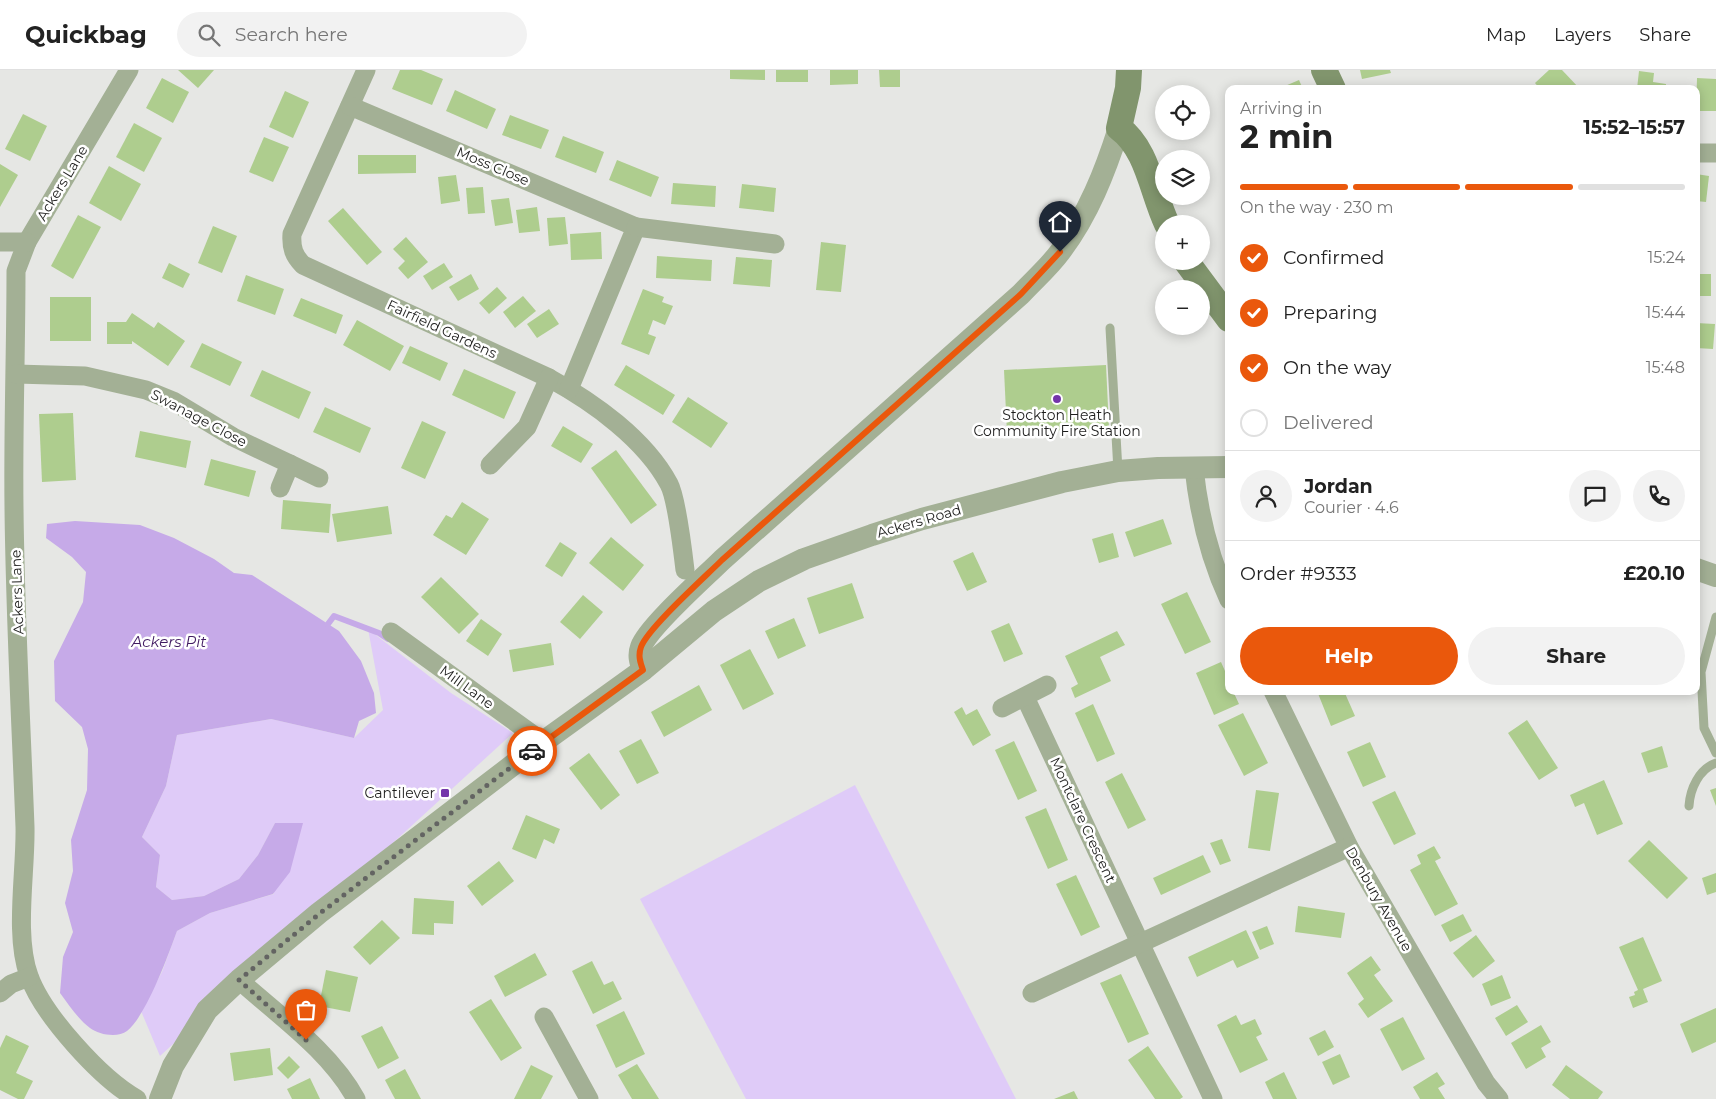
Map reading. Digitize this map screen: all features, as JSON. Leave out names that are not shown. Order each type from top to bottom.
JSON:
[{"type":"main road","points":[[1129,70],[1128,88],[1119,128],[1130,135],[1138,147],[1164,215]]},
{"type":"main road","points":[[1324,70],[1331,85]]},
{"type":"main road","points":[[1193,270],[1225,314]]},
{"type":"street","name":"Ackers Lane","points":[[129,70],[26,242],[16,271],[16,374],[7,508],[26,853],[22,914],[25,960],[29,977],[62,1032],[113,1083],[137,1099]]},
{"type":"street","name":"Fairfield Gardens","points":[[366,70],[292,234],[291,246],[295,257],[303,265],[549,378],[569,389],[639,441],[670,485],[685,570]]},
{"type":"street","name":"Moss Close","points":[[350,106],[636,227],[775,244]]},
{"type":"street","points":[[643,670],[639,658],[643,642],[688,593],[722,560],[1021,294],[1060,252],[1087,209],[1106,170],[1119,128]]},
{"type":"street","points":[[1700,153],[1716,153]]},
{"type":"street","points":[[569,389],[636,227]]},
{"type":"street","points":[[0,242],[26,242]]},
{"type":"street","name":"Swanage Close","points":[[16,374],[85,376],[146,390],[173,401],[233,437],[319,478]]},
{"type":"street","points":[[490,465],[528,427],[549,378]]},
{"type":"street","points":[[280,488],[290,464]]},
{"type":"street","name":"Ackers Road","points":[[160,1099],[173,1066],[197,1024],[207,1010],[239,980],[319,914],[543,742],[643,670],[714,611],[759,581],[804,559],[922,519],[1062,482],[1118,471],[1158,468],[1225,467]]},
{"type":"street","points":[[1194,468],[1202,529],[1216,574],[1225,592]]},
{"type":"street","points":[[1700,570],[1716,576]]},
{"type":"street","name":"Mill Lane","points":[[391,632],[543,742]]},
{"type":"street","points":[[1002,708],[1046,685]]},
{"type":"street","name":"Denbury Avenue","points":[[1275,695],[1348,847],[1486,1083],[1499,1099]]},
{"type":"street","name":"Montclare Crescent","points":[[1025,696],[1213,1099]]},
{"type":"street","points":[[1032,993],[1348,847]]},
{"type":"street","points":[[0,993],[11,984],[29,977]]},
{"type":"street","points":[[239,980],[320,1052],[347,1082],[356,1099]]},
{"type":"street","points":[[544,1017],[589,1099]]},
{"type":"lane","points":[[1110,328],[1118,471]]},
{"type":"lane","points":[[1716,616],[1700,672],[1704,728],[1716,753]]},
{"type":"lane","points":[[1689,806],[1690,795],[1698,778],[1710,765],[1716,763]]},
{"type":"shaded area","points":[[368,629],[451,693],[513,733],[160,1056],[141,1011],[162,972],[177,931],[210,913],[274,894],[275,823],[258,855],[239,879],[204,896],[172,900],[156,887],[160,855],[142,837],[166,786],[177,735],[271,719],[354,738],[383,710]]},
{"type":"shaded area","points":[[855,785],[1016,1099],[746,1099],[640,899]]},
{"type":"water","name":"Ackers Pit","points":[[75,521],[140,525],[174,538],[214,559],[234,573],[252,575],[339,631],[361,661],[374,693],[376,713],[359,721],[354,738],[271,719],[177,735],[166,786],[142,837],[160,855],[156,887],[172,900],[204,896],[239,879],[258,855],[275,823],[303,823],[290,872],[273,894],[210,913],[177,931],[156,985],[142,1013],[127,1031],[114,1035],[103,1034],[90,1028],[60,993],[63,957],[73,932],[65,903],[73,871],[71,840],[87,790],[88,749],[82,727],[55,701],[54,661],[83,602],[86,572],[72,557],[46,538],[47,524]]},
{"type":"building","points":[[178,70],[214,70],[198,88]]},
{"type":"building","points":[[400,70],[421,70],[443,79],[432,105],[392,89]]},
{"type":"building","points":[[730,70],[765,70],[765,80],[730,79]]},
{"type":"building","points":[[776,70],[808,70],[808,82],[776,82]]},
{"type":"building","points":[[830,70],[858,70],[858,84],[830,85]]},
{"type":"building","points":[[879,70],[900,70],[900,87],[880,87]]},
{"type":"building","points":[[1360,70],[1390,70],[1391,73],[1362,79]]},
{"type":"building","points":[[1549,70],[1562,70],[1576,85],[1537,85],[1535,83]]},
{"type":"building","points":[[1639,71],[1654,73],[1653,82],[1666,84],[1666,85],[1637,85]]},
{"type":"building","points":[[162,78],[189,92],[173,123],[146,108]]},
{"type":"building","points":[[1697,78],[1716,79],[1716,111],[1700,111],[1700,85],[1697,85]]},
{"type":"building","points":[[1299,80],[1301,85],[1287,85]]},
{"type":"building","points":[[455,90],[496,109],[487,129],[446,111]]},
{"type":"building","points":[[285,91],[309,102],[293,138],[269,127]]},
{"type":"building","points":[[23,114],[47,126],[30,161],[5,149]]},
{"type":"building","points":[[510,115],[549,130],[541,149],[502,135]]},
{"type":"building","points":[[134,123],[162,138],[144,172],[116,157]]},
{"type":"building","points":[[563,136],[604,152],[596,173],[555,157]]},
{"type":"building","points":[[264,137],[289,147],[273,182],[249,172]]},
{"type":"building","points":[[358,155],[416,155],[416,173],[358,174]]},
{"type":"building","points":[[617,160],[659,177],[651,197],[609,180]]},
{"type":"building","points":[[0,164],[18,175],[0,207]]},
{"type":"building","points":[[109,166],[141,184],[121,221],[89,203]]},
{"type":"building","points":[[456,175],[460,201],[441,204],[438,177]]},
{"type":"building","points":[[1700,175],[1709,176],[1706,202],[1700,201]]},
{"type":"building","points":[[673,183],[716,186],[715,207],[671,204]]},
{"type":"building","points":[[742,184],[776,188],[774,212],[739,208]]},
{"type":"building","points":[[483,187],[485,213],[468,214],[466,188]]},
{"type":"building","points":[[509,198],[513,223],[495,226],[491,200]]},
{"type":"building","points":[[537,207],[540,231],[519,233],[516,210]]},
{"type":"building","points":[[343,208],[382,252],[367,265],[328,221]]},
{"type":"building","points":[[78,215],[101,227],[73,279],[51,266]]},
{"type":"building","points":[[565,217],[568,244],[549,246],[547,218]]},
{"type":"building","points":[[213,226],[237,236],[222,273],[198,263]]},
{"type":"building","points":[[601,232],[602,259],[571,260],[570,234]]},
{"type":"building","points":[[406,237],[428,262],[408,279],[398,268],[405,261],[393,249]]},
{"type":"building","points":[[821,242],[846,245],[841,292],[816,290]]},
{"type":"building","points":[[657,256],[712,260],[711,281],[656,278]]},
{"type":"building","points":[[736,257],[772,260],[770,287],[733,284]]},
{"type":"building","points":[[169,263],[190,274],[183,288],[162,278]]},
{"type":"building","points":[[444,263],[453,277],[432,290],[423,276]]},
{"type":"building","points":[[471,274],[479,289],[458,301],[449,287]]},
{"type":"building","points":[[1700,274],[1711,274],[1711,296],[1700,296]]},
{"type":"building","points":[[246,275],[284,289],[275,315],[237,301]]},
{"type":"building","points":[[497,287],[507,298],[489,314],[479,303]]},
{"type":"building","points":[[643,289],[664,297],[662,302],[673,306],[665,325],[653,320],[648,334],[656,337],[649,355],[621,344]]},
{"type":"building","points":[[523,296],[536,311],[515,328],[503,312]]},
{"type":"building","points":[[50,297],[91,297],[91,341],[50,341]]},
{"type":"building","points":[[301,298],[343,315],[336,334],[293,316]]},
{"type":"building","points":[[549,309],[559,324],[537,338],[527,324]]},
{"type":"building","points":[[132,313],[154,328],[158,322],[185,341],[168,366],[132,341],[132,344],[107,344],[107,322],[126,322]]},
{"type":"building","points":[[357,320],[404,346],[390,371],[343,345]]},
{"type":"building","points":[[1700,323],[1715,324],[1713,349],[1700,348]]},
{"type":"building","points":[[202,343],[242,362],[230,386],[190,367]]},
{"type":"building","points":[[410,346],[448,363],[440,381],[402,363]]},
{"type":"building","points":[[626,365],[675,395],[663,415],[614,385]]},
{"type":"building","name":"Stockton Heath Community Fire Station","points":[[1106,365],[1109,428],[1007,433],[1004,370]]},
{"type":"building","points":[[464,369],[516,392],[504,419],[452,395]]},
{"type":"building","points":[[262,370],[311,392],[299,419],[250,396]]},
{"type":"building","points":[[688,397],[728,423],[711,448],[672,422]]},
{"type":"building","points":[[325,407],[371,428],[360,453],[313,432]]},
{"type":"building","points":[[73,413],[76,480],[42,482],[39,414]]},
{"type":"building","points":[[422,421],[446,432],[425,479],[401,468]]},
{"type":"building","points":[[563,426],[593,444],[581,463],[551,446]]},
{"type":"building","points":[[140,431],[191,441],[186,468],[135,457]]},
{"type":"building","points":[[616,450],[657,505],[631,524],[591,468]]},
{"type":"building","points":[[211,459],[256,471],[249,497],[204,485]]},
{"type":"building","points":[[283,500],[331,504],[329,533],[281,529]]},
{"type":"building","points":[[462,502],[489,519],[466,555],[433,535],[446,515],[452,518]]},
{"type":"building","points":[[388,506],[392,534],[337,542],[332,514]]},
{"type":"building","points":[[1163,519],[1172,544],[1134,557],[1125,532]]},
{"type":"building","points":[[1113,533],[1119,557],[1099,563],[1092,539]]},
{"type":"building","points":[[611,537],[644,565],[623,591],[589,563]]},
{"type":"building","points":[[560,542],[577,553],[562,577],[545,566]]},
{"type":"building","points":[[973,552],[987,582],[967,591],[953,561]]},
{"type":"building","points":[[441,577],[479,614],[459,634],[421,597]]},
{"type":"building","points":[[852,583],[864,618],[819,634],[807,598]]},
{"type":"building","points":[[1187,592],[1211,642],[1185,654],[1161,604]]},
{"type":"building","points":[[583,595],[603,612],[580,639],[560,622]]},
{"type":"building","points":[[794,618],[806,646],[778,659],[765,631]]},
{"type":"building","points":[[481,619],[502,634],[488,656],[466,641]]},
{"type":"building","points":[[1009,623],[1023,654],[1004,662],[991,631]]},
{"type":"building","points":[[1117,631],[1125,645],[1100,657],[1111,681],[1075,698],[1071,688],[1078,684],[1065,656]]},
{"type":"building","points":[[551,643],[554,665],[513,672],[509,650]]},
{"type":"building","points":[[750,649],[774,694],[743,710],[720,665]]},
{"type":"building","points":[[1221,662],[1225,671],[1225,695],[1235,695],[1239,704],[1214,715],[1196,673]]},
{"type":"building","points":[[699,685],[712,710],[664,737],[651,712]]},
{"type":"building","points":[[1319,695],[1346,695],[1355,716],[1331,726]]},
{"type":"building","points":[[1093,704],[1115,754],[1097,762],[1075,713]]},
{"type":"building","points":[[962,707],[966,715],[977,709],[991,735],[973,746],[954,712]]},
{"type":"building","points":[[1243,713],[1268,763],[1244,776],[1218,725]]},
{"type":"building","points":[[1527,720],[1558,768],[1539,780],[1508,733]]},
{"type":"building","points":[[641,739],[659,773],[637,784],[619,751]]},
{"type":"building","points":[[1014,741],[1037,791],[1018,800],[995,750]]},
{"type":"building","points":[[1370,742],[1386,777],[1363,787],[1347,752]]},
{"type":"building","points":[[1662,746],[1668,767],[1648,773],[1641,753]]},
{"type":"building","points":[[589,753],[620,795],[601,810],[569,768]]},
{"type":"building","points":[[1122,773],[1146,820],[1128,829],[1105,782]]},
{"type":"building","points":[[1604,780],[1623,824],[1597,835],[1584,803],[1575,807],[1570,795]]},
{"type":"building","points":[[1716,788],[1716,806],[1710,790]]},
{"type":"building","points":[[1256,790],[1279,793],[1270,851],[1248,848]]},
{"type":"building","points":[[1395,791],[1416,834],[1394,845],[1372,802]]},
{"type":"building","points":[[1046,808],[1068,860],[1048,869],[1025,817]]},
{"type":"building","points":[[526,815],[560,829],[554,844],[544,839],[536,859],[512,849]]},
{"type":"building","points":[[1222,839],[1231,861],[1220,865],[1210,843]]},
{"type":"building","points":[[1649,840],[1688,878],[1667,899],[1628,861]]},
{"type":"building","points":[[1434,846],[1441,858],[1435,861],[1458,904],[1435,916],[1410,870],[1421,864],[1417,855]]},
{"type":"building","points":[[1203,855],[1211,872],[1161,895],[1153,878]]},
{"type":"building","points":[[499,861],[514,881],[482,906],[467,886]]},
{"type":"building","points":[[1716,873],[1716,892],[1707,895],[1702,878]]},
{"type":"building","points":[[1076,875],[1100,927],[1081,936],[1056,884]]},
{"type":"building","points":[[414,898],[454,901],[453,924],[434,923],[434,935],[412,934]]},
{"type":"building","points":[[1298,906],[1345,913],[1341,938],[1295,932]]},
{"type":"building","points":[[1463,914],[1472,931],[1450,942],[1441,925]]},
{"type":"building","points":[[382,920],[400,938],[370,965],[353,947]]},
{"type":"building","points":[[1267,926],[1274,944],[1260,950],[1252,932]]},
{"type":"building","points":[[1246,930],[1259,958],[1237,968],[1233,960],[1197,977],[1188,957]]},
{"type":"building","points":[[1476,935],[1495,961],[1473,978],[1453,953]]},
{"type":"building","points":[[1643,937],[1662,981],[1643,989],[1648,1002],[1633,1008],[1629,997],[1635,995],[1634,992],[1638,990],[1619,947]]},
{"type":"building","points":[[535,953],[547,975],[505,997],[494,976]]},
{"type":"building","points":[[1371,956],[1381,970],[1374,975],[1393,1001],[1368,1018],[1358,1004],[1364,999],[1347,973]]},
{"type":"building","points":[[592,961],[604,985],[613,981],[622,999],[593,1014],[572,971]]},
{"type":"building","points":[[326,970],[358,977],[350,1012],[319,1006]]},
{"type":"building","points":[[1121,974],[1149,1034],[1128,1043],[1100,983]]},
{"type":"building","points":[[1502,975],[1511,998],[1491,1006],[1482,984]]},
{"type":"building","points":[[491,999],[522,1048],[501,1061],[469,1012]]},
{"type":"building","points":[[1517,1005],[1528,1022],[1506,1036],[1495,1018]]},
{"type":"building","points":[[1716,1008],[1716,1042],[1692,1053],[1680,1024]]},
{"type":"building","points":[[624,1011],[645,1054],[616,1068],[596,1025]]},
{"type":"building","points":[[1236,1015],[1241,1025],[1255,1019],[1262,1034],[1256,1037],[1268,1060],[1240,1073],[1217,1025]]},
{"type":"building","points":[[1403,1017],[1425,1059],[1402,1071],[1380,1029]]},
{"type":"building","points":[[1541,1025],[1551,1042],[1541,1048],[1546,1057],[1526,1069],[1511,1043]]},
{"type":"building","points":[[382,1026],[399,1058],[378,1069],[361,1036]]},
{"type":"building","points":[[1325,1030],[1334,1047],[1318,1056],[1309,1038]]},
{"type":"building","points":[[6,1035],[29,1046],[16,1073],[33,1081],[24,1099],[18,1099],[0,1090],[0,1048]]},
{"type":"building","points":[[1148,1046],[1183,1097],[1180,1099],[1155,1099],[1128,1060]]},
{"type":"building","points":[[270,1048],[273,1075],[234,1081],[230,1053]]},
{"type":"building","points":[[1340,1054],[1350,1077],[1333,1085],[1322,1062]]},
{"type":"building","points":[[289,1056],[300,1067],[288,1079],[277,1068]]},
{"type":"building","points":[[637,1064],[659,1099],[632,1099],[618,1075]]},
{"type":"building","points":[[531,1065],[553,1076],[541,1099],[514,1099]]},
{"type":"building","points":[[1566,1065],[1603,1092],[1598,1099],[1570,1099],[1552,1085]]},
{"type":"building","points":[[405,1069],[421,1099],[395,1099],[385,1080]]},
{"type":"building","points":[[1284,1072],[1297,1099],[1273,1099],[1265,1082]]},
{"type":"building","points":[[1437,1072],[1445,1084],[1438,1088],[1445,1099],[1420,1099],[1413,1087]]},
{"type":"building","points":[[310,1078],[320,1099],[292,1099],[287,1089]]},
{"type":"building","points":[[1074,1091],[1078,1099],[1054,1099]]},
{"type":"waterway","points":[[328,624],[334,616],[379,633],[388,639]]},
{"type":"way so far","points":[[306,1040],[239,980],[319,914],[532,751]]},
{"type":"place","name":"Stockton Heath Community Fire Station","points":[[1057,399]]},
{"type":"place","name":"Cantilever","points":[[445,793]]},
{"type":"route","points":[[532,751],[643,670],[639,658],[643,642],[688,593],[722,560],[1021,294],[1060,252]]}]
